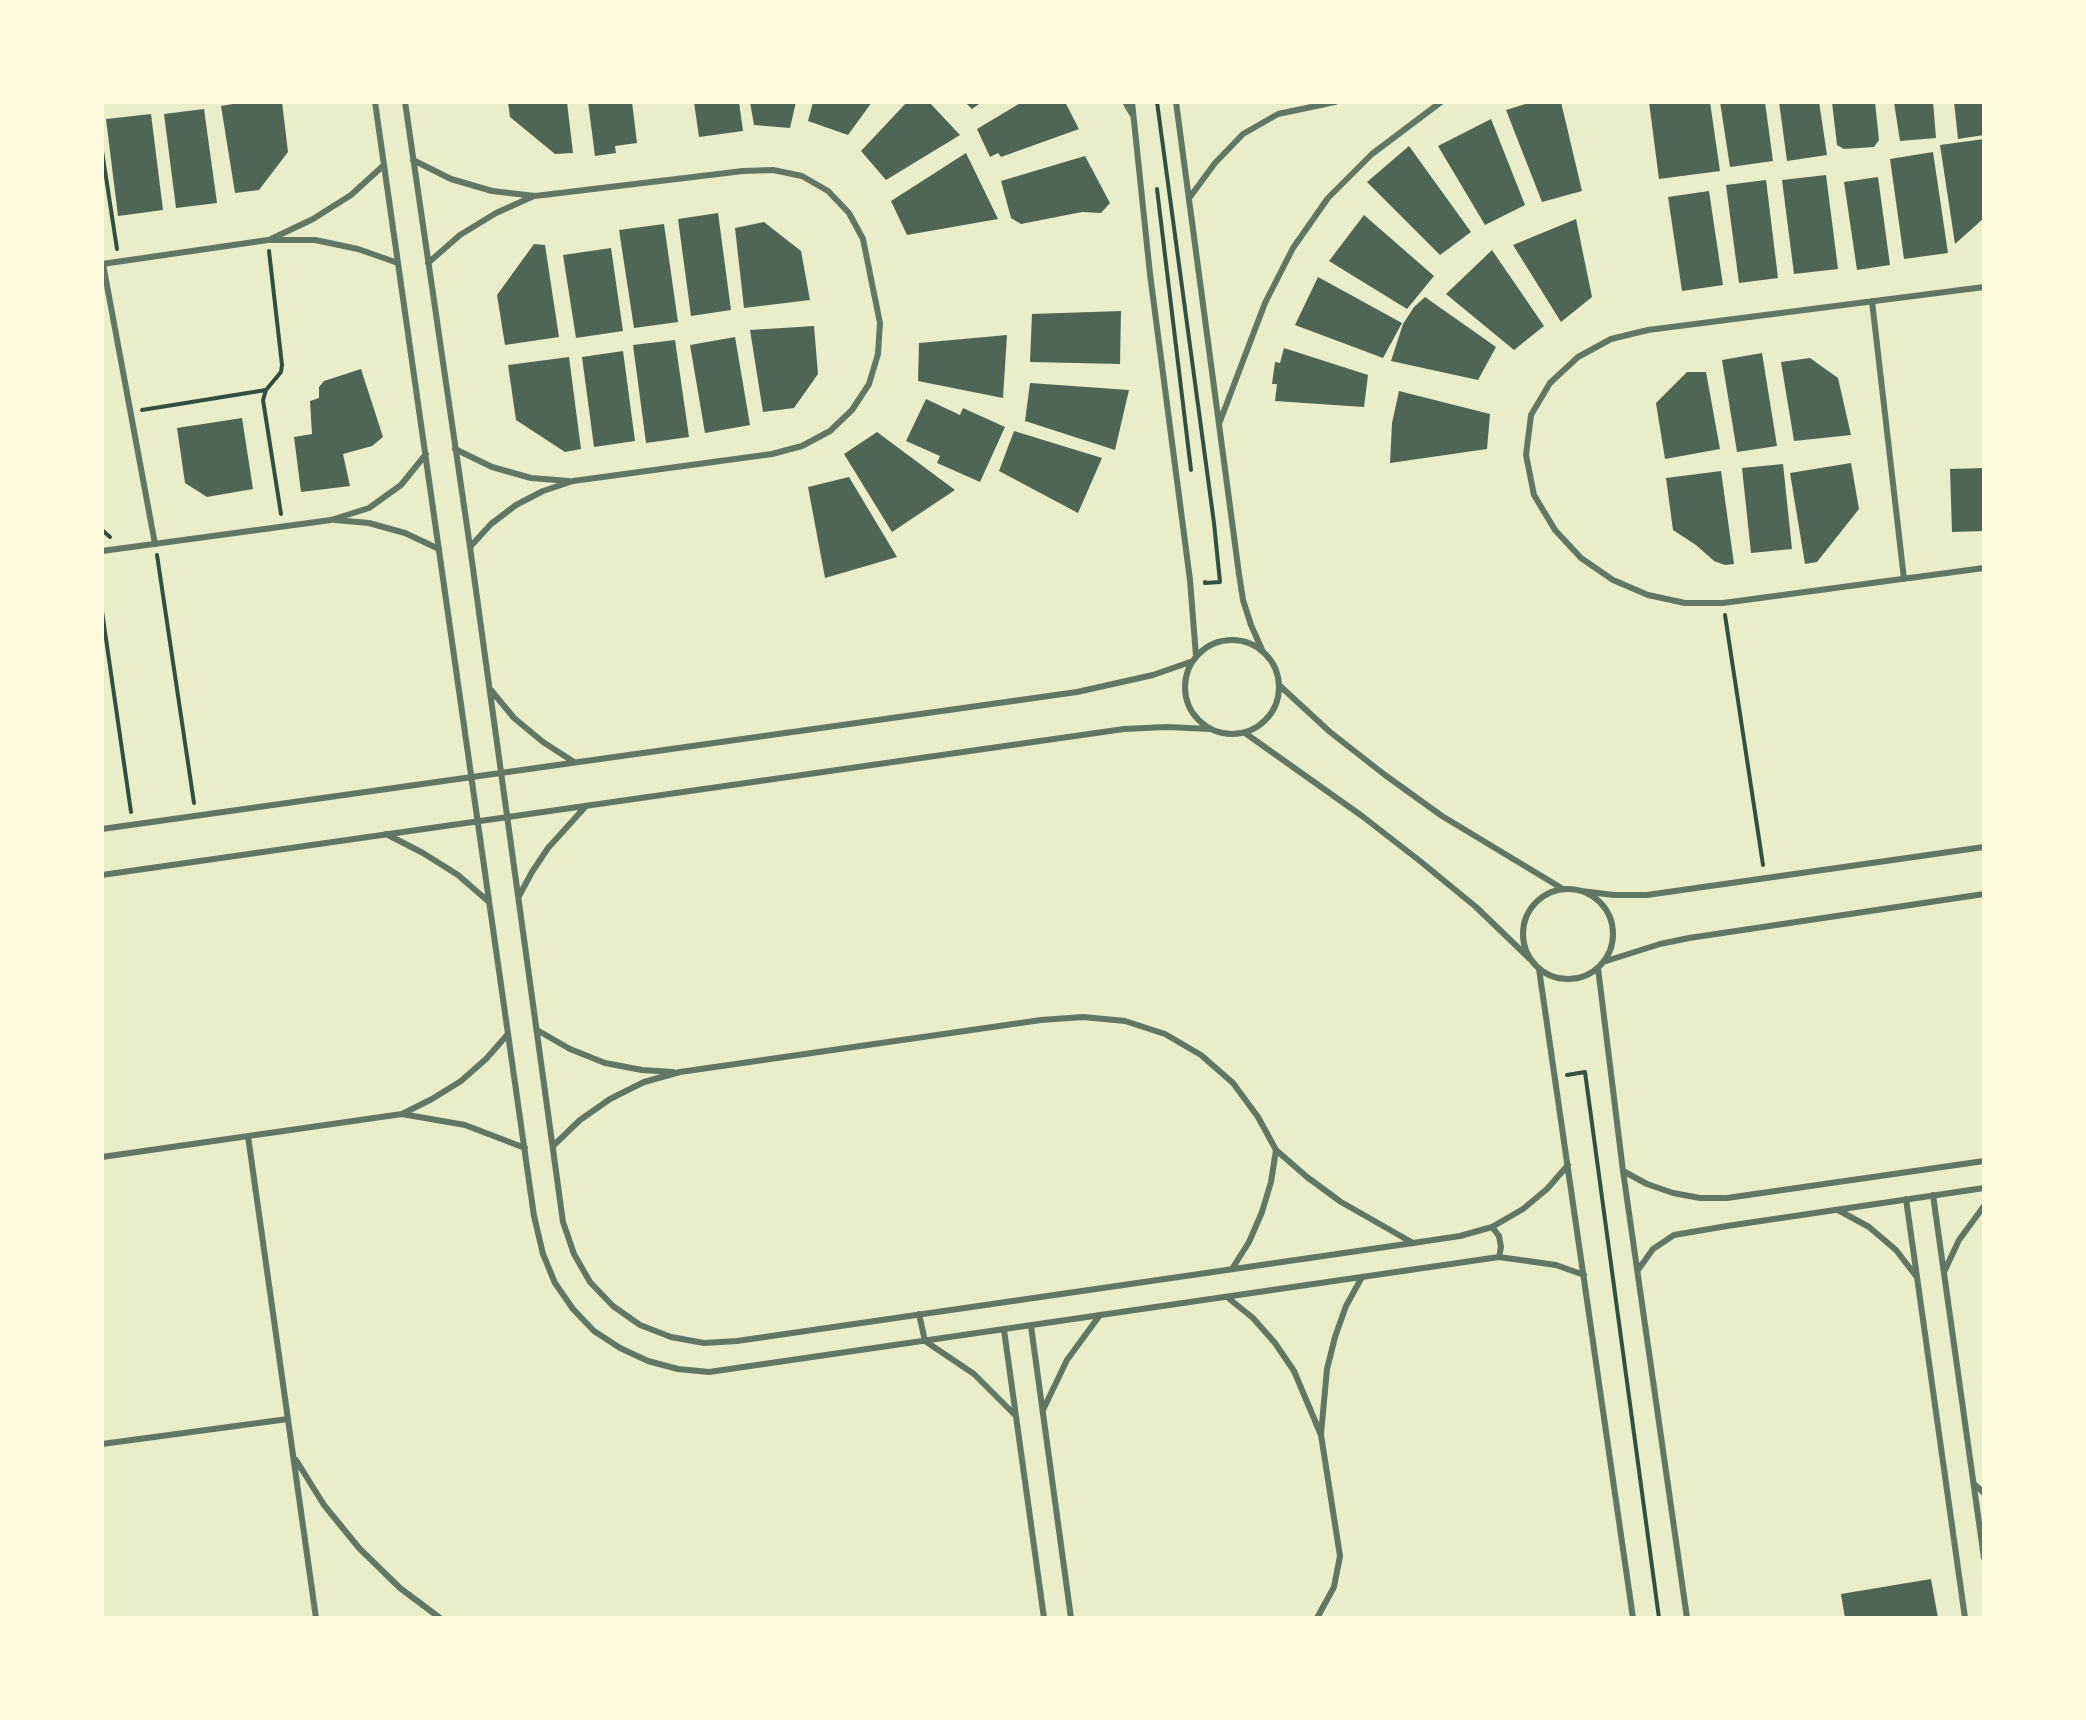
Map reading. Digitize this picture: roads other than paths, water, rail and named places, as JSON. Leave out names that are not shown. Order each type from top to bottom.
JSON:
[{"type":"street","points":[[375,102],[534,1216],[543,1254],[555,1283],[573,1309],[594,1330],[620,1348],[648,1361],[678,1369],[709,1372],[1499,1257],[1556,1265],[1584,1275]]},
{"type":"street","points":[[405,102],[470,547],[564,1222],[574,1254],[590,1282],[613,1306],[640,1325],[671,1337],[704,1343],[737,1341],[1413,1243],[1460,1236],[1492,1227],[1547,1189],[1568,1165]]},
{"type":"street","points":[[1125,102],[1134,117]]},
{"type":"street","points":[[1132,102],[1150,274],[1190,580],[1194,658],[1186,672],[1184,686],[1186,699],[1199,722],[1210,729],[1221,733],[1245,733],[1259,726],[1270,715],[1277,700],[1279,685],[1274,667],[1263,652],[1243,600],[1218,428],[1176,102]]},
{"type":"street","points":[[1190,197],[1215,163],[1243,134],[1278,114],[1335,102]]},
{"type":"street","points":[[1218,428],[1265,303],[1293,248],[1328,198],[1371,154],[1441,102]]},
{"type":"street","points":[[413,160],[451,178],[492,191],[535,196],[743,171],[773,170],[802,176],[828,191],[849,213],[863,239],[880,323],[878,354],[869,384],[852,410],[830,431],[802,446],[771,454],[573,481],[543,491],[516,506],[491,524],[470,547]]},
{"type":"street","points":[[268,240],[313,219],[351,195],[384,165]]},
{"type":"street","points":[[428,262],[460,235],[496,213],[535,196]]},
{"type":"street","points":[[155,544],[103,264],[268,240],[315,240],[358,249],[398,263]]},
{"type":"street","points":[[1984,287],[1648,330],[1611,339],[1578,357],[1550,383],[1531,415],[1526,455],[1534,495],[1555,530],[1581,558],[1613,580],[1648,595],[1685,603],[1723,603],[1984,568]]},
{"type":"street","points":[[1872,301],[1904,579]]},
{"type":"street","points":[[455,449],[492,467],[531,478],[573,481]]},
{"type":"street","points":[[102,551],[331,520],[369,508],[401,485],[426,454]]},
{"type":"street","points":[[331,520],[369,523],[405,533],[439,549]]},
{"type":"street","points":[[102,828],[1077,692],[1154,675],[1194,658],[1208,647],[1221,642],[1243,642],[1263,652]]},
{"type":"street","points":[[1279,685],[1330,732],[1384,775],[1442,816],[1563,889],[1614,895],[1647,895],[1984,847]]},
{"type":"street","points":[[490,690],[514,718],[543,742],[575,762]]},
{"type":"street","points":[[102,874],[1124,729],[1167,727],[1210,729]]},
{"type":"street","points":[[1245,733],[1362,816],[1420,861],[1476,907],[1539,969],[1553,976],[1569,979],[1584,976],[1598,968],[1611,950],[1613,935],[1611,921],[1605,908],[1594,897],[1581,891]]},
{"type":"street","points":[[519,897],[548,848],[586,806]]},
{"type":"street","points":[[386,834],[458,875],[489,902]]},
{"type":"street","points":[[1530,959],[1524,944],[1523,929],[1527,915],[1536,902],[1563,889]]},
{"type":"street","points":[[1603,962],[1660,944],[1689,938],[1984,894]]},
{"type":"street","points":[[1598,968],[1623,1171],[1687,1618]]},
{"type":"street","points":[[1539,969],[1633,1618]]},
{"type":"street","points":[[553,1146],[580,1120],[610,1099],[644,1082],[680,1072],[1041,1020],[1083,1017],[1125,1021],[1165,1034],[1201,1055],[1233,1083],[1258,1117],[1276,1150],[1341,1202],[1413,1243]]},
{"type":"street","points":[[537,1030],[570,1049],[605,1063],[642,1070],[680,1072]]},
{"type":"street","points":[[402,1114],[460,1081],[486,1059],[508,1034]]},
{"type":"street","points":[[102,1157],[402,1114],[465,1125],[525,1148]]},
{"type":"street","points":[[248,1136],[316,1618]]},
{"type":"street","points":[[1232,1269],[1249,1242],[1262,1212],[1271,1182],[1276,1150]]},
{"type":"street","points":[[1623,1171],[1647,1184],[1673,1193],[1700,1198],[1727,1198],[1984,1161]]},
{"type":"street","points":[[1637,1270],[1653,1249],[1674,1235],[1984,1188]]},
{"type":"street","points":[[1933,1195],[1984,1558]]},
{"type":"street","points":[[1906,1199],[1965,1618]]},
{"type":"street","points":[[1944,1273],[1959,1240],[1984,1206]]},
{"type":"street","points":[[1838,1209],[1869,1227],[1896,1250],[1917,1279]]},
{"type":"street","points":[[1492,1227],[1499,1236],[1501,1246],[1499,1257]]},
{"type":"street","points":[[1321,1435],[1328,1369],[1335,1337],[1362,1277]]},
{"type":"street","points":[[1227,1297],[1253,1318],[1275,1343],[1293,1371],[1321,1435],[1340,1556],[1335,1587],[1317,1618]]},
{"type":"street","points":[[919,1314],[925,1341],[974,1374],[1016,1415]]},
{"type":"street","points":[[1042,1411],[1067,1360],[1100,1315]]},
{"type":"street","points":[[1031,1326],[1073,1617]]},
{"type":"street","points":[[1004,1330],[1044,1618]]},
{"type":"street","points":[[102,1444],[288,1419]]},
{"type":"street","points":[[294,1457],[324,1504],[359,1548],[400,1588],[440,1618]]},
{"type":"street","points":[[1974,1484],[1984,1493]]}]
